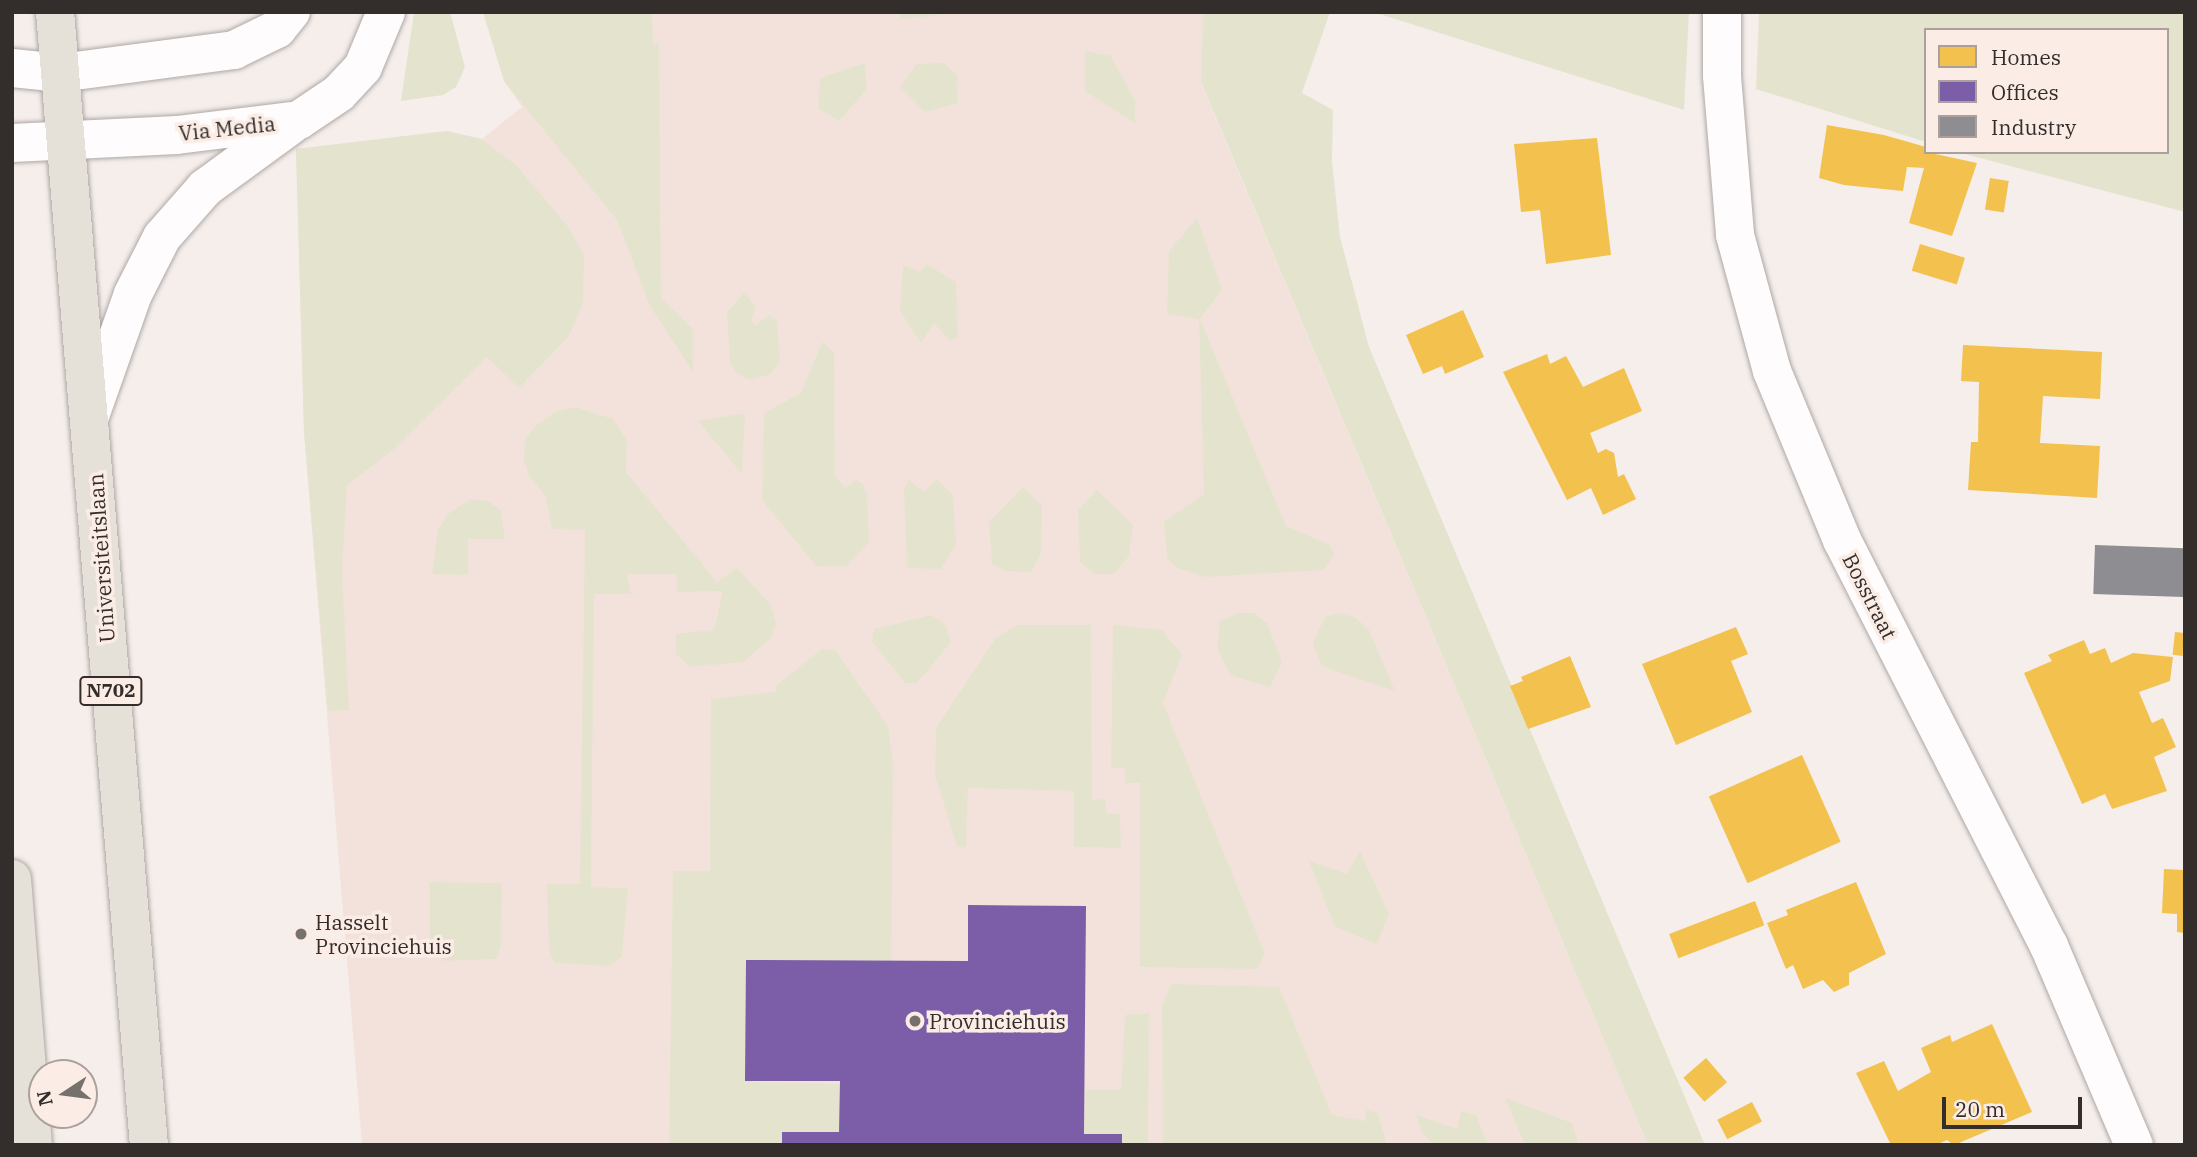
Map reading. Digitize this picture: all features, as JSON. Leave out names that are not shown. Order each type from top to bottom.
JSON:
[{"type":"highway","name":"Universiteitslaan","points":[[55,12],[149,1145]]},
{"type":"highway","points":[[12,879],[33,1145]]},
{"type":"street","points":[[12,68],[60,73],[234,50],[277,29],[291,12]]},
{"type":"street","name":"Via Media","points":[[12,143],[177,135],[299,120],[339,93],[363,67],[386,12]]},
{"type":"street","name":"Bosstraat","points":[[1722,12],[1722,76],[1735,235],[1772,371],[1842,540],[2049,946],[2134,1145]]},
{"type":"street","points":[[90,416],[133,294],[162,237],[205,188],[299,120]]},
{"type":"shaded area","points":[[483,12],[1241,12],[1201,83],[1648,1145],[362,1145],[304,432],[296,149],[447,131],[482,139],[522,107],[504,81]]},
{"type":"green space","points":[[414,12],[450,12],[465,67],[456,87],[443,95],[401,101]]},
{"type":"green space","points":[[483,12],[652,12],[653,44],[659,44],[661,298],[693,329],[693,372],[650,306],[617,220],[504,81]]},
{"type":"green space","points":[[901,12],[965,12],[901,19]]},
{"type":"green space","points":[[1203,12],[1330,12],[1302,93],[1333,110],[1332,161],[1340,237],[1369,347],[1705,1145],[1648,1145],[1201,82]]},
{"type":"green space","points":[[1373,12],[1689,12],[1684,110]]},
{"type":"green space","points":[[1759,12],[2185,12],[2185,212],[1965,154],[2169,154],[2169,28],[1924,28],[1924,141],[1756,89]]},
{"type":"green space","points":[[1085,51],[1111,56],[1135,101],[1135,123],[1085,91]]},
{"type":"green space","points":[[865,63],[867,89],[839,121],[818,108],[820,78]]},
{"type":"green space","points":[[944,63],[957,75],[958,103],[925,112],[900,87],[917,64]]},
{"type":"green space","points":[[447,131],[481,139],[516,165],[569,228],[584,256],[583,303],[569,336],[519,388],[487,357],[394,449],[347,485],[342,571],[349,710],[328,711],[304,432],[296,149]]},
{"type":"green space","points":[[1197,218],[1222,289],[1200,319],[1286,526],[1330,545],[1334,555],[1324,570],[1206,577],[1177,568],[1167,558],[1164,522],[1204,494],[1199,319],[1167,314],[1169,251]]},
{"type":"green space","points":[[926,264],[956,282],[958,337],[950,341],[934,323],[921,343],[900,311],[903,265],[920,272]]},
{"type":"green space","points":[[744,293],[756,306],[751,320],[755,325],[770,315],[777,321],[780,361],[769,375],[749,380],[734,371],[730,361],[727,312]]},
{"type":"green space","points":[[822,342],[834,352],[835,475],[845,488],[856,480],[863,484],[867,495],[869,542],[846,567],[816,566],[762,500],[764,413],[801,393]]},
{"type":"green space","points":[[576,407],[613,419],[627,440],[626,472],[717,582],[737,568],[770,604],[776,623],[771,638],[743,662],[690,667],[676,654],[676,634],[714,630],[723,591],[677,592],[677,574],[627,574],[631,594],[594,594],[591,887],[628,888],[622,957],[608,966],[554,963],[549,949],[547,884],[580,884],[585,530],[552,529],[545,495],[530,478],[524,461],[525,440],[534,427],[555,412]]},
{"type":"green space","points":[[745,413],[742,474],[698,421]]},
{"type":"green space","points":[[937,479],[953,495],[956,544],[941,569],[907,568],[904,490],[909,480],[924,492]]},
{"type":"green space","points":[[1023,487],[1042,506],[1041,553],[1031,572],[1004,571],[992,564],[989,522]]},
{"type":"green space","points":[[1097,490],[1133,525],[1129,556],[1114,574],[1094,574],[1080,562],[1078,510]]},
{"type":"green space","points":[[471,499],[489,501],[501,511],[505,539],[468,539],[468,575],[432,574],[438,530],[448,514]]},
{"type":"green space","points":[[1238,613],[1254,613],[1267,623],[1282,662],[1270,687],[1230,675],[1217,648],[1220,621]]},
{"type":"green space","points":[[1337,613],[1355,617],[1369,630],[1395,691],[1321,666],[1313,642],[1325,617]]},
{"type":"green space","points":[[931,615],[945,624],[951,642],[917,683],[905,683],[872,641],[874,629]]},
{"type":"green space","points":[[1017,625],[1091,625],[1092,800],[1105,799],[1107,814],[1120,814],[1121,848],[1074,847],[1074,791],[968,788],[966,848],[957,846],[935,775],[936,728],[995,639]]},
{"type":"green space","points":[[1113,625],[1162,630],[1182,655],[1163,703],[1265,954],[1257,969],[1140,967],[1140,783],[1125,783],[1125,768],[1111,768]]},
{"type":"green space","points":[[822,649],[835,650],[888,726],[893,761],[891,962],[755,960],[753,1082],[843,1084],[842,1135],[791,1145],[669,1145],[673,871],[710,871],[711,699],[775,692],[777,685]]},
{"type":"green space","points":[[1360,851],[1389,914],[1377,944],[1335,927],[1309,861],[1347,874]]},
{"type":"green space","points":[[430,882],[502,883],[501,947],[496,959],[445,961],[430,952]]},
{"type":"green space","points":[[1171,984],[1279,987],[1332,1115],[1365,1121],[1366,1110],[1378,1113],[1387,1145],[1163,1145],[1162,1005]]},
{"type":"green space","points":[[1149,1013],[1148,1145],[1122,1145],[1121,1134],[1084,1134],[1086,1090],[1121,1090],[1125,1015]]},
{"type":"green space","points":[[1505,1098],[1572,1123],[1579,1145],[1525,1145]]},
{"type":"green space","points":[[1461,1111],[1476,1115],[1488,1145],[1434,1145],[1423,1134],[1416,1115],[1457,1129]]},
{"type":"building: Homes","points":[[1827,125],[1884,135],[1924,146],[1924,154],[1977,163],[1952,236],[1909,223],[1924,168],[1907,167],[1903,191],[1844,185],[1819,178]]},
{"type":"building: Homes","points":[[1597,138],[1611,255],[1546,264],[1540,210],[1521,212],[1514,144]]},
{"type":"building: Homes","points":[[1990,178],[2009,181],[2004,213],[1985,210]]},
{"type":"building: Homes","points":[[1920,244],[1965,258],[1957,285],[1912,271]]},
{"type":"building: Homes","points":[[1463,310],[1484,357],[1445,374],[1442,366],[1423,374],[1406,335]]},
{"type":"building: Homes","points":[[1963,345],[2102,352],[2100,399],[2043,396],[2040,443],[2100,446],[2097,498],[1968,490],[1971,442],[1978,442],[1979,382],[1961,381]]},
{"type":"building: Homes","points":[[1547,354],[1550,364],[1566,356],[1583,387],[1624,368],[1642,411],[1590,433],[1598,453],[1606,449],[1614,453],[1618,477],[1624,474],[1636,499],[1603,515],[1591,488],[1567,500],[1503,372]]},
{"type":"building: Homes","points":[[1736,627],[1748,654],[1731,661],[1752,712],[1676,745],[1642,664]]},
{"type":"building: Homes","points":[[2175,632],[2185,633],[2183,656],[2173,655]]},
{"type":"building: Homes","points":[[2084,640],[2090,654],[2105,648],[2111,663],[2133,653],[2173,657],[2170,681],[2139,692],[2152,723],[2163,718],[2176,747],[2154,757],[2167,791],[2112,809],[2105,794],[2082,804],[2024,673],[2052,661],[2048,655]]},
{"type":"building: Homes","points":[[1570,656],[1591,707],[1528,729],[1510,686],[1523,681],[1521,677]]},
{"type":"building: Homes","points":[[1802,755],[1841,842],[1747,883],[1709,796]]},
{"type":"building: Homes","points":[[2164,869],[2185,870],[2185,933],[2177,932],[2177,914],[2162,913]]},
{"type":"building: Homes","points":[[1856,882],[1886,954],[1849,973],[1849,985],[1834,992],[1823,980],[1803,989],[1793,965],[1786,969],[1767,923],[1788,915],[1786,910]]},
{"type":"building: Homes","points":[[1755,901],[1764,925],[1678,958],[1669,934]]},
{"type":"building: Homes","points":[[1992,1024],[2032,1112],[1954,1145],[1947,1140],[1936,1145],[1891,1145],[1856,1073],[1884,1061],[1898,1091],[1931,1072],[1921,1048],[1950,1035],[1952,1042]]},
{"type":"building: Homes","points":[[1706,1058],[1727,1082],[1704,1102],[1683,1078]]},
{"type":"building: Homes","points":[[1752,1102],[1762,1122],[1727,1139],[1717,1120]]},
{"type":"building: Offices","name":"Provinciehuis","points":[[968,905],[1086,906],[1084,1134],[1122,1134],[1122,1145],[782,1145],[782,1132],[839,1132],[840,1081],[745,1081],[746,960],[968,961]]},
{"type":"building: Industry","points":[[2095,545],[2185,548],[2183,597],[2093,594]]},
{"type":"place","name":"Hasselt Provinciehuis","points":[[301,934]]},
{"type":"place","name":"Provinciehuis","points":[[915,1021]]}]
